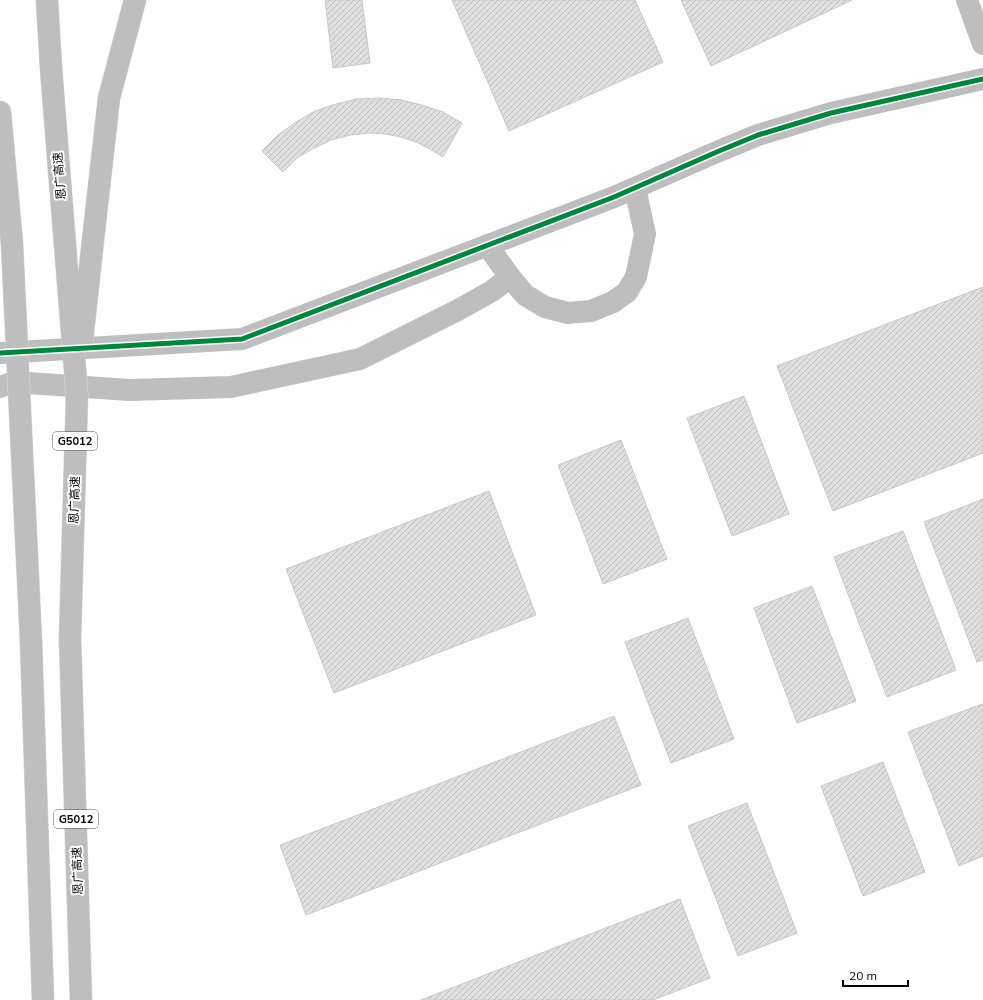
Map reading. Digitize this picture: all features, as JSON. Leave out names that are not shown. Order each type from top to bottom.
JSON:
[{"type":"main road","name":"恩广高速","points":[[47,0],[77,394],[70,638],[81,1000]]},
{"type":"main road","points":[[77,394],[109,98],[135,0]]},
{"type":"main road","points":[[967,0],[983,44]]},
{"type":"main road","points":[[0,353],[242,339],[614,197],[758,135],[831,113],[983,79]]},
{"type":"main road","name":"G5012","points":[[0,112],[12,244],[31,641],[43,1000]]},
{"type":"main road","points":[[487,245],[525,295],[545,307],[568,313],[591,311],[613,302],[626,292],[636,277],[645,234],[635,188]]},
{"type":"main road","points":[[0,387],[14,382],[129,390],[231,387],[338,364],[360,359],[492,291],[510,277]]},
{"type":"building","points":[[325,0],[362,0],[370,63],[333,68]]},
{"type":"building","points":[[452,0],[635,0],[663,62],[509,131]]},
{"type":"building","points":[[681,0],[852,0],[711,66]]},
{"type":"building","points":[[379,98],[401,100],[422,105],[443,112],[462,123],[443,157],[416,142],[401,137],[370,133],[350,135],[331,140],[297,158],[283,172],[262,151],[278,135],[315,111],[357,99]]},
{"type":"building","points":[[983,287],[983,453],[833,511],[777,366]]},
{"type":"building","points":[[744,396],[789,514],[732,536],[687,418]]},
{"type":"building","points":[[621,440],[667,559],[603,584],[558,465]]},
{"type":"building","points":[[489,491],[536,615],[334,693],[286,569]]},
{"type":"building","points":[[983,499],[983,660],[977,662],[924,522]]},
{"type":"building","points":[[903,531],[956,670],[887,697],[834,557]]},
{"type":"building","points":[[812,586],[856,701],[797,723],[754,608]]},
{"type":"building","points":[[688,618],[734,739],[671,763],[625,642]]},
{"type":"building","points":[[982,704],[983,856],[959,866],[908,732]]},
{"type":"building","points":[[614,716],[641,785],[306,915],[280,845]]},
{"type":"building","points":[[883,762],[925,872],[863,896],[821,786]]},
{"type":"building","points":[[747,803],[797,933],[738,956],[688,826]]},
{"type":"building","points":[[680,899],[710,978],[653,1000],[421,1000]]},
{"type":"cycle path","points":[[0,353],[242,339],[614,197],[758,135],[831,113],[983,79]]}]
